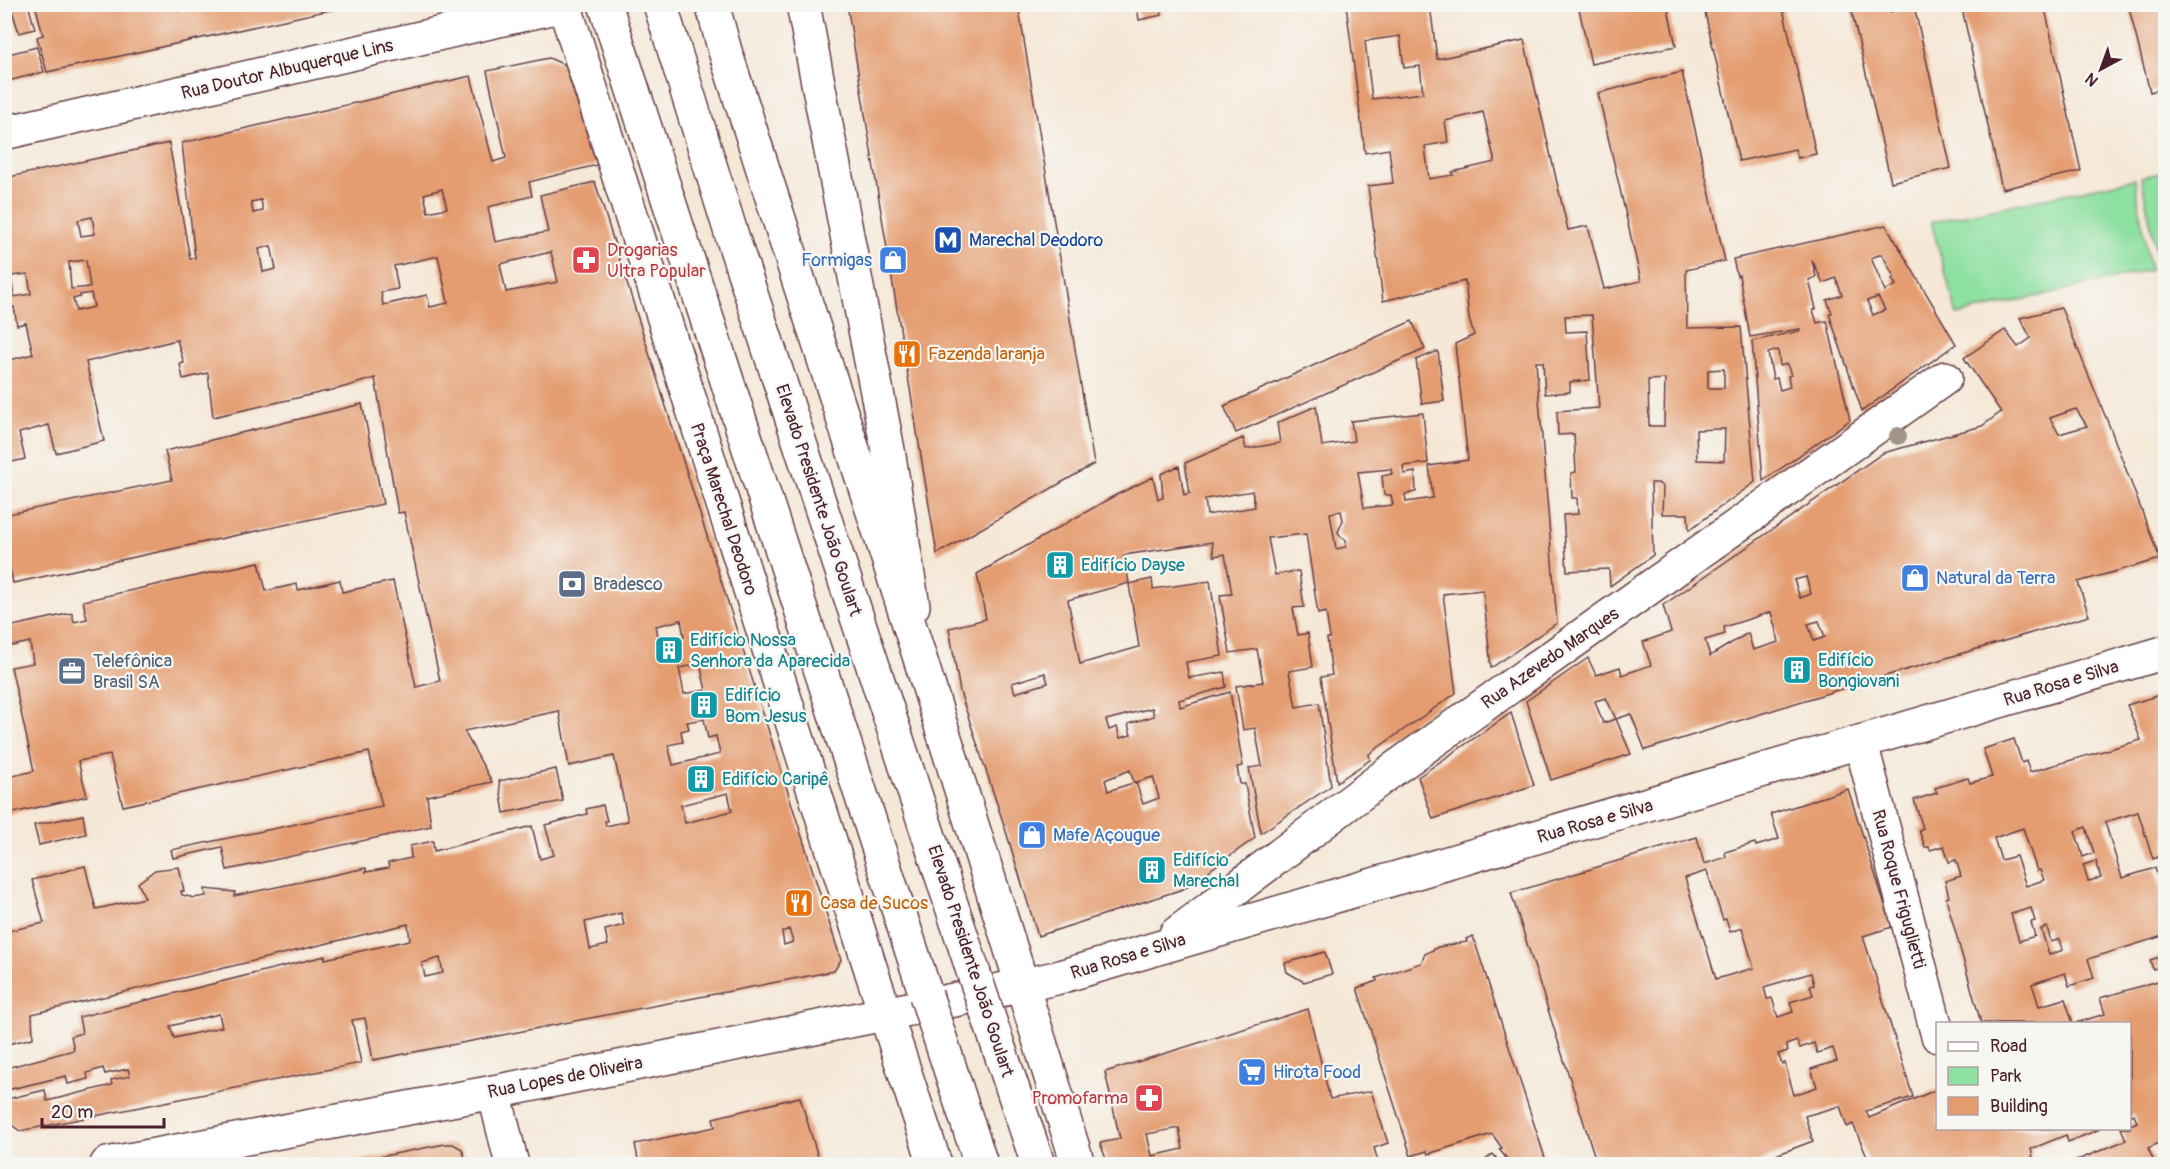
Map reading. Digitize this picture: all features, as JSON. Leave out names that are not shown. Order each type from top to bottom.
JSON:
[{"type":"main road","points":[[605,4],[981,1164]]},
{"type":"main road","name":"Elevado Presidente João Goulart","points":[[660,4],[736,247],[1038,1164]]},
{"type":"main road","points":[[712,4],[1078,1164]]},
{"type":"main road","points":[[803,4],[888,450],[916,623],[918,652]]},
{"type":"main road","name":"Rua Doutor Albuquerque Lins","points":[[4,133],[566,5]]},
{"type":"main road","name":"Praça Marechal Deodoro","points":[[566,5],[885,1013],[935,1164]]},
{"type":"main road","name":"Rua Azevedo Marques","points":[[1161,946],[1391,771],[1946,378]]},
{"type":"main road","name":"Rua Rosa e Silva","points":[[1023,986],[2166,652]]},
{"type":"main road","name":"Rua Roque Friguglietti","points":[[1861,743],[1936,1028]]},
{"type":"main road","name":"Rua Lopes de Oliveira","points":[[107,1164],[494,1092],[1023,986]]},
{"type":"main road","points":[[494,1092],[512,1164]]},
{"type":"green space","points":[[2165,172],[2165,249],[2156,251],[2141,177]]},
{"type":"green space","points":[[2135,179],[2150,270],[1957,315],[1931,222]]},
{"type":"building","points":[[10,4],[28,4],[35,29],[19,33]]},
{"type":"building","points":[[35,4],[91,4],[91,7],[102,4],[136,4],[136,7],[148,4],[178,4],[179,11],[191,8],[190,4],[348,6],[47,72],[37,37],[43,35]]},
{"type":"building","points":[[847,4],[1018,4],[1094,464],[937,554]]},
{"type":"building","points":[[1137,4],[1160,4],[1162,15],[1139,20]]},
{"type":"building","points":[[1578,4],[1667,4],[1676,46],[1591,64]]},
{"type":"building","points":[[1703,4],[1782,4],[1816,154],[1798,158],[1795,149],[1739,161]]},
{"type":"building","points":[[1850,4],[1888,4],[1890,12],[1914,6],[1951,168],[1891,182]]},
{"type":"building","points":[[1961,4],[2044,4],[2081,171],[2002,189]]},
{"type":"building","points":[[2128,4],[2166,4],[2166,88],[2150,92]]},
{"type":"building","points":[[1346,5],[1430,5],[1437,59],[1524,40],[1568,230],[1588,226],[1604,289],[1641,281],[1598,93],[1682,72],[1725,261],[1686,270],[1687,328],[1741,327],[1755,482],[1689,530],[1688,514],[1662,514],[1663,487],[1658,483],[1651,483],[1653,555],[1610,586],[1609,569],[1567,571],[1563,515],[1578,514],[1577,498],[1572,498],[1571,473],[1576,472],[1574,434],[1558,435],[1557,411],[1599,408],[1592,315],[1565,316],[1566,332],[1587,331],[1590,380],[1570,382],[1570,392],[1545,394],[1543,362],[1536,362],[1557,623],[1491,668],[1483,590],[1443,594],[1456,693],[1369,754],[1370,760],[1337,782],[1321,677],[1332,675],[1327,638],[1330,638],[1326,612],[1318,614],[1306,534],[1268,538],[1275,575],[1299,571],[1304,607],[1293,608],[1298,635],[1308,633],[1313,667],[1289,671],[1296,707],[1319,703],[1331,786],[1261,833],[1249,768],[1262,766],[1255,728],[1243,730],[1236,686],[1263,682],[1257,649],[1230,653],[1220,595],[1232,594],[1225,554],[1214,556],[1212,542],[1124,555],[1129,583],[1068,600],[1080,664],[1139,647],[1129,584],[1152,579],[1153,589],[1210,581],[1222,656],[1186,662],[1189,678],[1224,672],[1226,687],[1179,700],[1180,707],[1230,692],[1243,766],[1237,767],[1240,784],[1245,784],[1255,838],[1183,889],[1038,936],[960,692],[949,628],[986,619],[977,574],[1114,496],[1153,477],[1158,499],[1163,498],[1161,474],[1179,466],[1184,495],[1190,493],[1185,463],[1243,438],[1246,449],[1280,443],[1277,423],[1316,406],[1322,446],[1354,441],[1351,421],[1423,413],[1428,463],[1403,466],[1404,474],[1415,472],[1416,492],[1405,494],[1406,502],[1433,498],[1429,466],[1468,460],[1455,344],[1474,335],[1469,319],[1465,281],[1383,301],[1368,186],[1393,183],[1389,149],[1365,153]],"holes":[[[1400,36],[1404,68],[1420,66],[1423,93],[1372,99],[1365,41]],[[1483,112],[1495,162],[1452,172],[1453,175],[1429,179],[1425,146],[1448,142],[1445,121]],[[1724,369],[1724,388],[1708,388],[1708,370]],[[1665,379],[1664,426],[1649,426],[1648,380]],[[1725,429],[1724,461],[1697,460],[1696,430]],[[1391,469],[1392,474],[1382,476],[1384,495],[1391,495],[1393,505],[1364,508],[1358,472]],[[1252,491],[1255,507],[1207,515],[1205,499]],[[1341,511],[1343,520],[1338,532],[1346,540],[1346,547],[1336,549],[1330,513]],[[1045,673],[1048,683],[1015,693],[1012,683]],[[1152,708],[1154,716],[1128,724],[1131,735],[1120,738],[1117,727],[1109,730],[1106,720]],[[1130,770],[1134,783],[1108,791],[1105,780]],[[1153,777],[1159,798],[1143,804],[1136,782]]]},
{"type":"building","points":[[37,47],[44,72],[4,82],[4,55]]},
{"type":"building","points":[[549,58],[565,65],[597,165],[529,182],[532,196],[488,207],[495,242],[548,232],[540,195],[595,182],[841,960],[834,971],[373,1060],[365,1018],[352,1020],[361,1063],[20,1131],[9,1123],[7,1099],[45,1090],[47,1101],[112,1085],[111,1080],[130,1076],[128,1069],[105,1074],[103,1068],[87,1073],[88,1079],[68,1084],[66,1076],[7,1090],[6,1068],[74,1050],[71,1036],[82,1033],[79,1017],[325,956],[325,959],[410,940],[408,924],[32,1014],[33,1038],[4,1045],[4,932],[44,923],[32,880],[85,866],[96,909],[145,898],[138,883],[155,870],[179,867],[184,891],[181,891],[182,895],[194,898],[206,896],[205,889],[235,892],[234,896],[366,868],[366,872],[389,868],[388,863],[411,858],[410,846],[433,841],[434,851],[532,826],[540,859],[554,855],[545,825],[587,814],[586,809],[603,805],[606,826],[628,821],[614,756],[569,766],[559,711],[464,731],[492,782],[427,796],[431,826],[227,870],[222,847],[173,858],[171,850],[382,806],[369,752],[123,806],[110,755],[78,761],[87,796],[4,815],[4,778],[34,771],[11,667],[33,663],[30,642],[12,646],[8,627],[72,613],[74,622],[87,619],[83,601],[259,562],[266,591],[297,584],[298,590],[340,580],[342,592],[393,581],[416,687],[440,681],[404,512],[398,513],[375,378],[213,417],[208,373],[183,379],[180,364],[184,363],[177,340],[86,362],[104,441],[56,453],[49,425],[19,433],[25,459],[4,464],[4,340],[10,360],[33,354],[26,323],[17,325],[14,307],[4,309],[4,178],[169,143],[190,259],[195,258],[182,143],[471,76],[493,162],[506,158],[487,71]],"holes":[[[442,189],[447,208],[428,212],[424,194]],[[261,200],[263,211],[253,213],[251,202]],[[92,217],[95,234],[81,236],[78,220]],[[271,246],[276,269],[263,272],[259,249]],[[551,252],[558,282],[506,292],[500,264]],[[438,256],[448,303],[430,307],[427,295],[383,305],[381,292],[398,289],[394,266]],[[86,260],[90,287],[71,289],[69,262]],[[28,274],[31,294],[14,297],[11,276]],[[91,293],[94,307],[76,311],[73,299]],[[681,620],[684,637],[667,641],[666,635],[658,636],[656,626]],[[700,664],[706,690],[684,694],[679,668]],[[704,719],[708,738],[716,736],[720,754],[673,765],[668,745],[683,742],[681,731],[689,729],[687,722]],[[728,793],[732,811],[685,823],[681,805]],[[621,913],[624,925],[605,930],[608,945],[590,949],[585,922]],[[789,929],[793,942],[784,945],[782,932]],[[440,958],[443,973],[425,977],[422,963]],[[219,1014],[222,1027],[174,1038],[170,1026]]]},
{"type":"building","points":[[1886,225],[1956,344],[1862,411],[1829,314],[1832,313],[1827,300],[1842,295],[1836,278],[1823,283],[1812,260],[1816,277],[1809,280],[1816,309],[1813,310],[1817,323],[1827,321],[1850,420],[1763,481],[1752,341],[1800,331],[1800,329],[1750,337],[1739,275],[1737,276],[1733,259]],"holes":[[[1882,254],[1896,285],[1885,291],[1871,258]],[[1878,297],[1885,310],[1873,315],[1867,301]],[[1778,350],[1780,366],[1787,364],[1791,375],[1788,376],[1790,387],[1780,390],[1777,378],[1773,379],[1768,353]]]},
{"type":"building","points":[[2061,308],[2160,559],[2078,582],[2089,616],[1645,750],[1631,714],[1616,719],[1631,754],[1551,780],[1526,701],[1588,658],[1596,675],[1620,667],[1622,675],[1651,665],[1643,642],[1671,632],[1663,605],[1883,453],[1982,426],[2001,412],[1964,358],[2005,330],[2018,347],[2031,338],[2020,318]],"holes":[[[2076,409],[2087,426],[2059,434],[2050,418]],[[1806,577],[1811,594],[1800,598],[1794,580]],[[1771,612],[1779,642],[1753,650],[1748,633],[1710,656],[1705,640],[1725,634],[1724,627]],[[1819,621],[1825,637],[1814,641],[1808,624]],[[1606,698],[1616,719],[1603,723],[1595,701]]]},
{"type":"building","points":[[1412,321],[1425,349],[1236,433],[1224,406]]},
{"type":"building","points":[[1438,351],[1444,401],[1422,404],[1416,360]]},
{"type":"building","points":[[362,404],[383,504],[13,583],[4,540],[4,515],[172,480],[165,451]]},
{"type":"building","points":[[2166,693],[2166,854],[2153,859],[2138,812],[2105,822],[2122,878],[2155,868],[2161,887],[2166,886],[2166,935],[2088,959],[2094,978],[2069,986],[2065,973],[2032,984],[2039,1006],[2065,999],[2073,1022],[1981,1022],[1946,898],[1949,897],[1945,881],[1961,876],[1956,860],[1949,862],[1944,846],[1930,850],[1929,847],[1925,847],[1919,830],[1923,828],[1914,800],[1937,793],[1935,788],[1968,778],[1970,783],[1992,777],[1983,749],[2014,739],[2022,763],[2026,761],[2030,772],[2141,740],[2127,705]],"holes":[[[2086,827],[2094,853],[2083,857],[2075,831]],[[2023,828],[2037,871],[2040,870],[2044,880],[2026,886],[2016,856],[2001,860],[1994,838]],[[2096,861],[2101,878],[2088,881],[2083,865]],[[2031,908],[2035,921],[2031,922],[2035,936],[2019,941],[2011,914]],[[2047,927],[2051,942],[2060,939],[2063,950],[2049,955],[2041,929]]]},
{"type":"building","points":[[1511,713],[1534,785],[1433,819],[1418,777]]},
{"type":"building","points":[[556,769],[563,801],[504,813],[499,781]]},
{"type":"building","points":[[1848,789],[1892,927],[1863,936],[1913,1097],[1866,1111],[1869,1118],[1936,1090],[1936,1130],[2098,1130],[2068,1142],[2066,1135],[2031,1149],[2033,1157],[2020,1164],[1870,1164],[1853,1124],[1847,1127],[1840,1106],[1805,1116],[1813,1141],[1752,1164],[1597,1164],[1511,893],[1697,837],[1704,864],[1726,857],[1725,852],[1779,839],[1771,814]],"holes":[[[1707,871],[1723,920],[1726,919],[1730,932],[1742,928],[1754,968],[1716,979],[1685,878]],[[1811,973],[1814,985],[1810,986],[1813,995],[1790,1002],[1793,1012],[1778,1017],[1772,998],[1767,999],[1764,987]],[[1797,1041],[1800,1048],[1814,1043],[1817,1053],[1833,1048],[1837,1061],[1811,1069],[1817,1087],[1794,1095],[1785,1063],[1782,1064],[1778,1054],[1788,1051],[1786,1045]]]},
{"type":"building","points":[[83,815],[86,834],[39,845],[34,825]]},
{"type":"building","points":[[1473,936],[1547,1164],[1511,1164],[1499,1149],[1502,1148],[1492,1134],[1428,1154],[1427,1151],[1411,1156],[1357,988],[1377,981],[1376,978],[1421,963],[1425,954],[1438,947],[1467,942],[1466,939]]},
{"type":"building","points":[[1325,952],[1332,974],[1304,982],[1287,972],[1285,963]]},
{"type":"building","points":[[2166,955],[2166,1146],[2163,1141],[2148,1148],[2155,1164],[2068,1164],[2126,1140],[2122,1130],[2131,1130],[2131,1125],[2137,1122],[2134,1114],[2131,1116],[2131,1022],[2078,1022],[2105,1014],[2100,998],[2165,979],[2161,967],[2153,969],[2150,960]]},
{"type":"building","points":[[1308,1009],[1330,1099],[1371,1091],[1388,1143],[1374,1148],[1379,1164],[1108,1164],[1100,1143],[1120,1139],[1105,1072]],"holes":[[[1179,1128],[1183,1149],[1152,1156],[1147,1134]]]},
{"type":"building","points":[[800,1097],[820,1164],[639,1164],[635,1144],[715,1127],[713,1118]]},
{"type":"building","points":[[453,1144],[462,1149],[467,1164],[343,1164]]},
{"type":"building","points":[[1493,1154],[1501,1164],[1480,1164]]},
{"type":"place","name":"Marechal Deodoro","points":[[948,240]]},
{"type":"place","name":"Drogarias Ultra Popular","points":[[586,260]]},
{"type":"place","name":"Formigas","points":[[893,260]]},
{"type":"place","name":"Fazenda laranja","points":[[907,354]]},
{"type":"place","name":"Edifício Dayse","points":[[1060,565]]},
{"type":"place","name":"Natural da Terra","points":[[1915,578]]},
{"type":"place","name":"Bradesco","points":[[572,584]]},
{"type":"place","name":"Edifício Nossa Senhora da Aparecida","points":[[669,650]]},
{"type":"place","name":"Edifício Bongiovani","points":[[1797,670]]},
{"type":"place","name":"Telefônica Brasil SA","points":[[72,671]]},
{"type":"place","name":"Edifício Bom Jesus","points":[[704,705]]},
{"type":"place","name":"Edifício Caripê","points":[[701,779]]},
{"type":"place","name":"Mafe Açougue","points":[[1032,835]]},
{"type":"place","name":"Edifício Marechal","points":[[1152,870]]},
{"type":"place","name":"Casa de Sucos","points":[[799,903]]},
{"type":"place","name":"Hirota Food","points":[[1252,1072]]},
{"type":"place","name":"Promofarma","points":[[1149,1098]]}]
